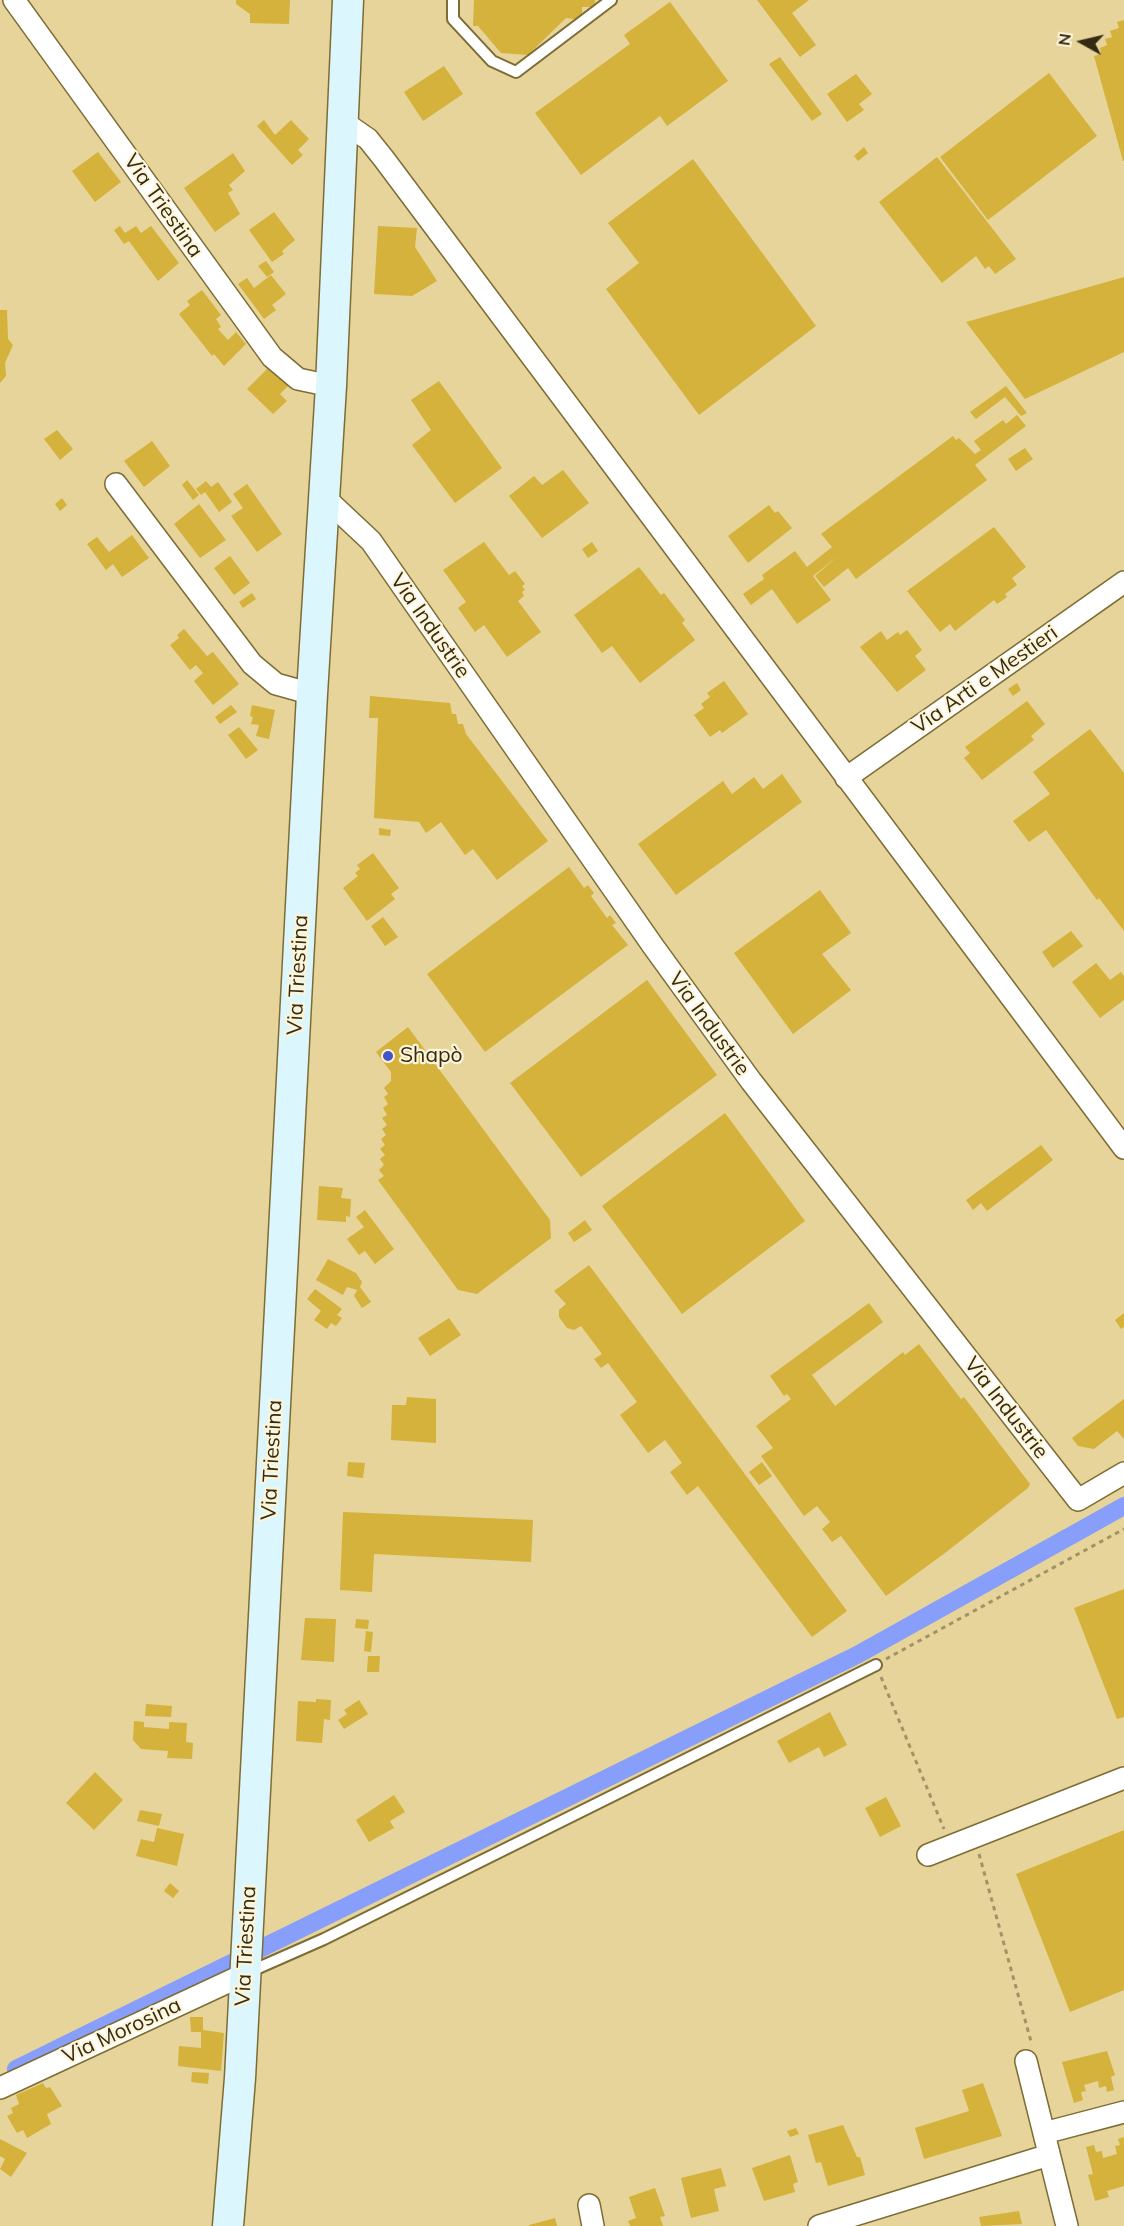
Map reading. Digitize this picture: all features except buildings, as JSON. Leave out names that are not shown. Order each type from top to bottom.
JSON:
[{"type":"main road","name":"Via Triestina","points":[[228,2226],[240,2078],[312,694],[331,386],[348,0]]},
{"type":"street","name":"Via Triestina","points":[[14,0],[272,357],[298,379],[331,386]]},
{"type":"street","points":[[342,121],[368,139],[384,159],[1124,1148]]},
{"type":"street","points":[[116,484],[252,664],[276,684],[312,694]]},
{"type":"street","name":"Via Industrie","points":[[323,496],[371,541],[653,946],[751,1081],[1078,1500],[1124,1473]]},
{"type":"street","name":"Via Arti e Mestieri","points":[[846,778],[1124,582]]},
{"type":"street","points":[[928,1855],[1124,1778]]},
{"type":"street","name":"Via Morosina","points":[[0,2088],[245,1969]]},
{"type":"street","points":[[1026,2061],[1067,2226]]},
{"type":"street","points":[[1044,2133],[1124,2112]]},
{"type":"street","points":[[819,2226],[1049,2155]]},
{"type":"street","points":[[589,2205],[593,2226]]},
{"type":"lane","points":[[453,0],[453,19],[492,61],[516,72],[610,0]]},
{"type":"lane","points":[[245,1969],[335,1933],[876,1665]]},
{"type":"path","points":[[947,1837],[876,1665],[1124,1529]]},
{"type":"path","points":[[979,1852],[1033,2051],[1026,2061]]},
{"type":"waterway","points":[[16,2069],[857,1655],[1124,1506]]},
{"type":"place","name":"Shapò","points":[[388,1056]]}]
